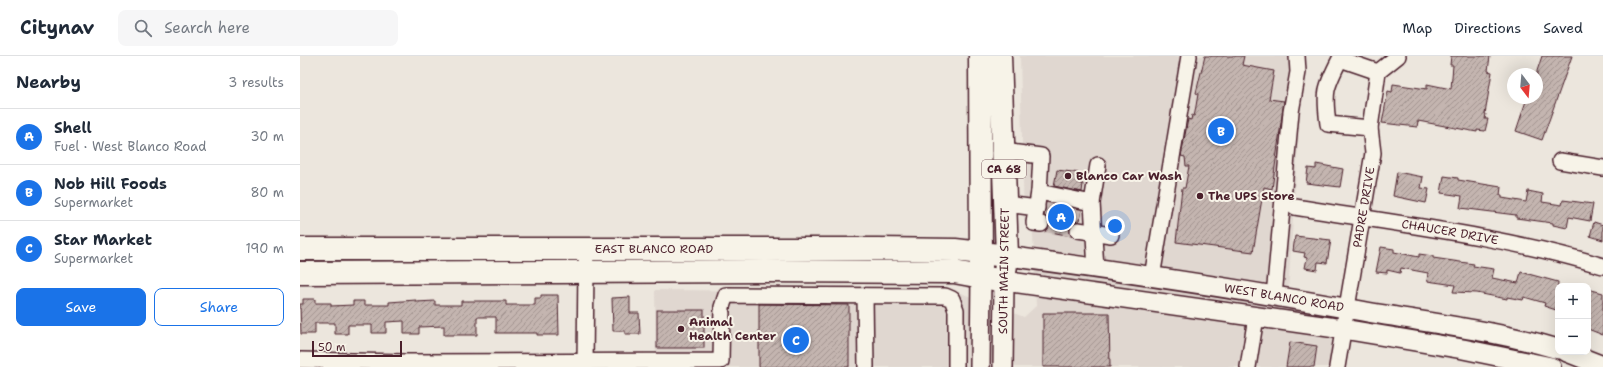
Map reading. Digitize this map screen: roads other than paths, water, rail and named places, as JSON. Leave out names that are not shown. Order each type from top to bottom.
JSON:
[{"type":"highway","name":"SOUTH MAIN STREET","points":[[980,56],[981,277]]},
{"type":"highway","name":"SOUTH MAIN STREET","points":[[1000,56],[1007,256],[1004,281]]},
{"type":"highway","name":"EAST BLANCO ROAD","points":[[300,249],[877,249],[953,250],[1007,256]]},
{"type":"highway","name":"EAST BLANCO ROAD","points":[[300,273],[586,273],[766,271],[954,272],[1004,281]]},
{"type":"main road","name":"WEST BLANCO ROAD","points":[[1007,256],[1152,277],[1346,308],[1499,334],[1555,348]]},
{"type":"main road","name":"SOUTH MAIN STREET","points":[[980,367],[981,277]]},
{"type":"main road","name":"WEST BLANCO ROAD","points":[[1004,281],[1343,329],[1463,348],[1550,367]]},
{"type":"main road","name":"SOUTH MAIN STREET","points":[[1003,367],[1004,281]]},
{"type":"main road","points":[[1575,355],[1603,366]]},
{"type":"street","points":[[1152,277],[1188,56]]},
{"type":"street","points":[[1274,296],[1291,112],[1298,72],[1297,56]]},
{"type":"street","points":[[1370,128],[1328,124],[1325,99],[1327,83],[1340,60],[1378,72],[1398,56]]},
{"type":"street","name":"PADRE DRIVE","points":[[1337,367],[1373,153],[1370,128],[1378,72]]},
{"type":"street","points":[[1003,151],[1041,156],[1039,202],[1034,222],[1041,224]]},
{"type":"street","points":[[1560,161],[1603,168]]},
{"type":"street","points":[[1096,269],[1094,233],[1088,209],[1098,165]]},
{"type":"street","points":[[1006,204],[1039,202],[1088,209]]},
{"type":"street","name":"CHAUCER DRIVE","points":[[1295,207],[1518,243],[1603,266]]},
{"type":"street","points":[[1078,230],[1111,236]]},
{"type":"street","points":[[585,364],[586,250]]},
{"type":"street","points":[[300,360],[404,364],[585,364],[703,361],[721,364],[722,308],[726,296],[945,296],[952,299],[956,310],[956,367]]},
{"type":"street","points":[[865,296],[866,367]]},
{"type":"street","points":[[1248,367],[1256,317]]},
{"type":"tunnel","points":[[1044,204],[1081,211]]},
{"type":"tunnel","points":[[1041,224],[1078,230]]},
{"type":"place","name":"Nob Hill Foods","points":[[1221,131]]},
{"type":"place","name":"Blanco Car Wash","points":[[1068,176]]},
{"type":"place","name":"The UPS Store","points":[[1200,196]]},
{"type":"place","name":"Shell","points":[[1061,217]]},
{"type":"place","name":"Animal Health Center","points":[[681,329]]},
{"type":"place","name":"Star Market","points":[[796,340]]}]
